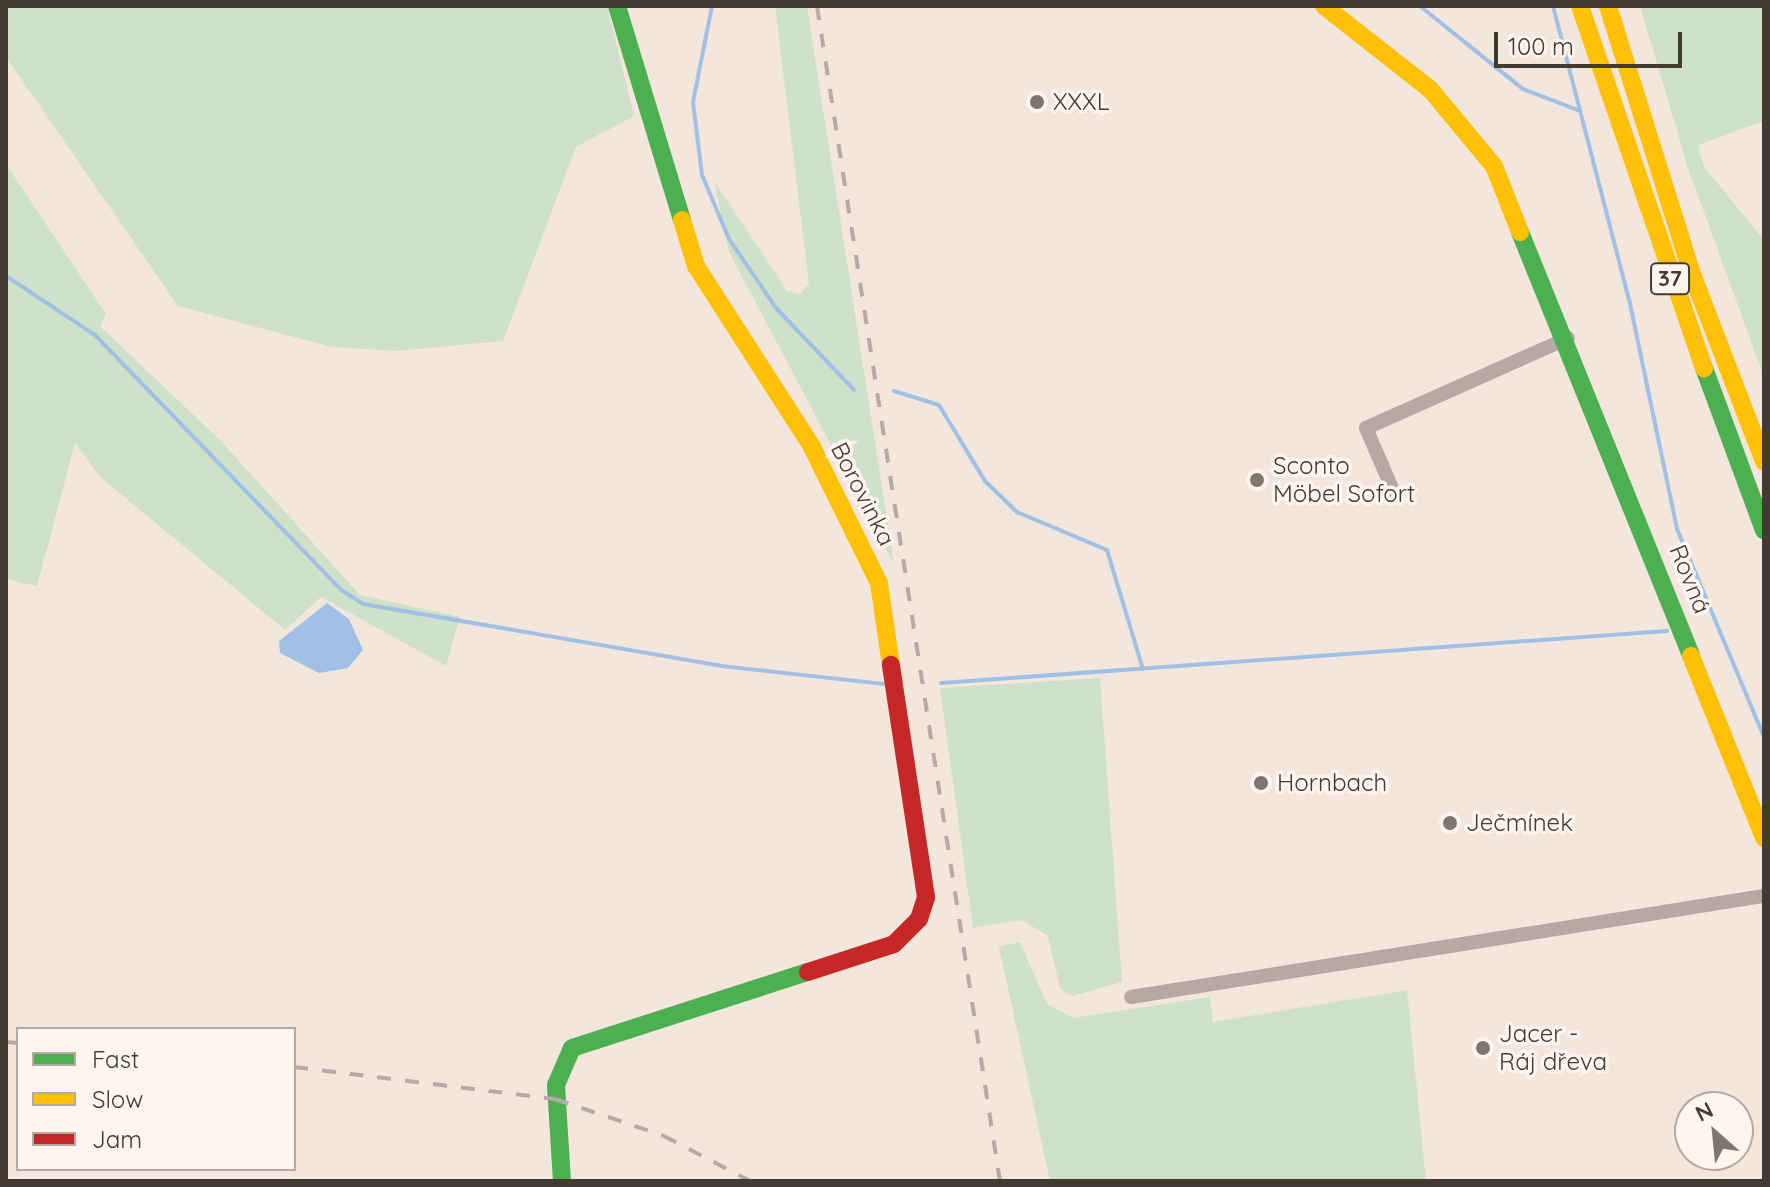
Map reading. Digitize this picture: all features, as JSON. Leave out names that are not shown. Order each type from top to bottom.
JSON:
[{"type":"street","name":"Borovinka","points":[[562,1181],[556,1085],[572,1048],[894,944],[912,929],[926,897],[926,866],[879,583],[812,447],[696,266],[645,114],[617,6]]},
{"type":"street","name":"Rovná","points":[[1324,6],[1430,89],[1478,144],[1568,338],[1764,838]]},
{"type":"street","name":"37","points":[[1578,6],[1764,530]]},
{"type":"street","name":"37","points":[[1608,6],[1692,274],[1764,462]]},
{"type":"street","points":[[1395,495],[1366,428],[1568,338]]},
{"type":"street","points":[[1131,997],[1764,896]]},
{"type":"green space","points":[[6,6],[607,6],[634,116],[576,147],[503,341],[396,351],[332,347],[178,306],[6,57]]},
{"type":"green space","points":[[775,6],[807,6],[894,564],[729,252],[714,181],[787,291],[800,294],[809,284]]},
{"type":"green space","points":[[1640,6],[1764,6],[1764,121],[1698,145],[1704,167],[1764,240],[1764,377],[1688,168]]},
{"type":"green space","points":[[6,164],[106,314],[100,326],[220,440],[360,595],[460,617],[446,666],[321,597],[285,630],[99,476],[75,443],[37,586],[6,579]]},
{"type":"green space","points":[[1100,678],[1122,982],[1072,996],[1060,988],[1048,936],[1022,920],[973,928],[940,688]]},
{"type":"green space","points":[[1020,942],[1047,1004],[1073,1018],[1210,997],[1213,1022],[1407,990],[1426,1181],[1050,1181],[999,947]]},
{"type":"water","points":[[327,603],[349,619],[363,650],[348,668],[319,673],[280,653],[279,641]]},
{"type":"waterway","points":[[712,6],[693,102],[702,175],[729,239],[776,308],[854,390]]},
{"type":"waterway","points":[[1420,6],[1523,89],[1580,111]]},
{"type":"waterway","points":[[1553,6],[1629,299],[1677,529],[1764,737]]},
{"type":"waterway","points":[[6,276],[95,335],[341,590],[363,604],[721,666],[883,684]]},
{"type":"waterway","points":[[894,391],[939,405],[985,481],[1017,512],[1107,550],[1143,669]]},
{"type":"waterway","points":[[941,683],[1667,631]]},
{"type":"railway","points":[[817,6],[1000,1181]]},
{"type":"railway","points":[[6,1042],[16,1043]]},
{"type":"railway","points":[[296,1067],[555,1099],[664,1136],[750,1181]]},
{"type":"traffic: fast","points":[[617,6],[682,220]]},
{"type":"traffic: fast","points":[[1520,232],[1691,656]]},
{"type":"traffic: fast","points":[[1704,368],[1764,530]]},
{"type":"traffic: fast","points":[[562,1181],[556,1085],[572,1048],[808,972]]},
{"type":"traffic: slow","points":[[1324,6],[1430,89],[1494,166],[1520,232]]},
{"type":"traffic: slow","points":[[1580,6],[1704,368]]},
{"type":"traffic: slow","points":[[1608,6],[1692,274],[1764,462]]},
{"type":"traffic: slow","points":[[682,220],[696,266],[812,447],[879,583],[891,665]]},
{"type":"traffic: slow","points":[[1691,656],[1764,838]]},
{"type":"traffic: jam","points":[[808,972],[894,944],[919,919],[926,897],[891,665]]},
{"type":"place","name":"XXXL","points":[[1037,102]]},
{"type":"place","name":"Sconto Möbel Sofort","points":[[1257,480]]},
{"type":"place","name":"Hornbach","points":[[1261,783]]},
{"type":"place","name":"Ječmínek","points":[[1450,823]]},
{"type":"place","name":"Jacer - Ráj dřeva","points":[[1483,1048]]}]
